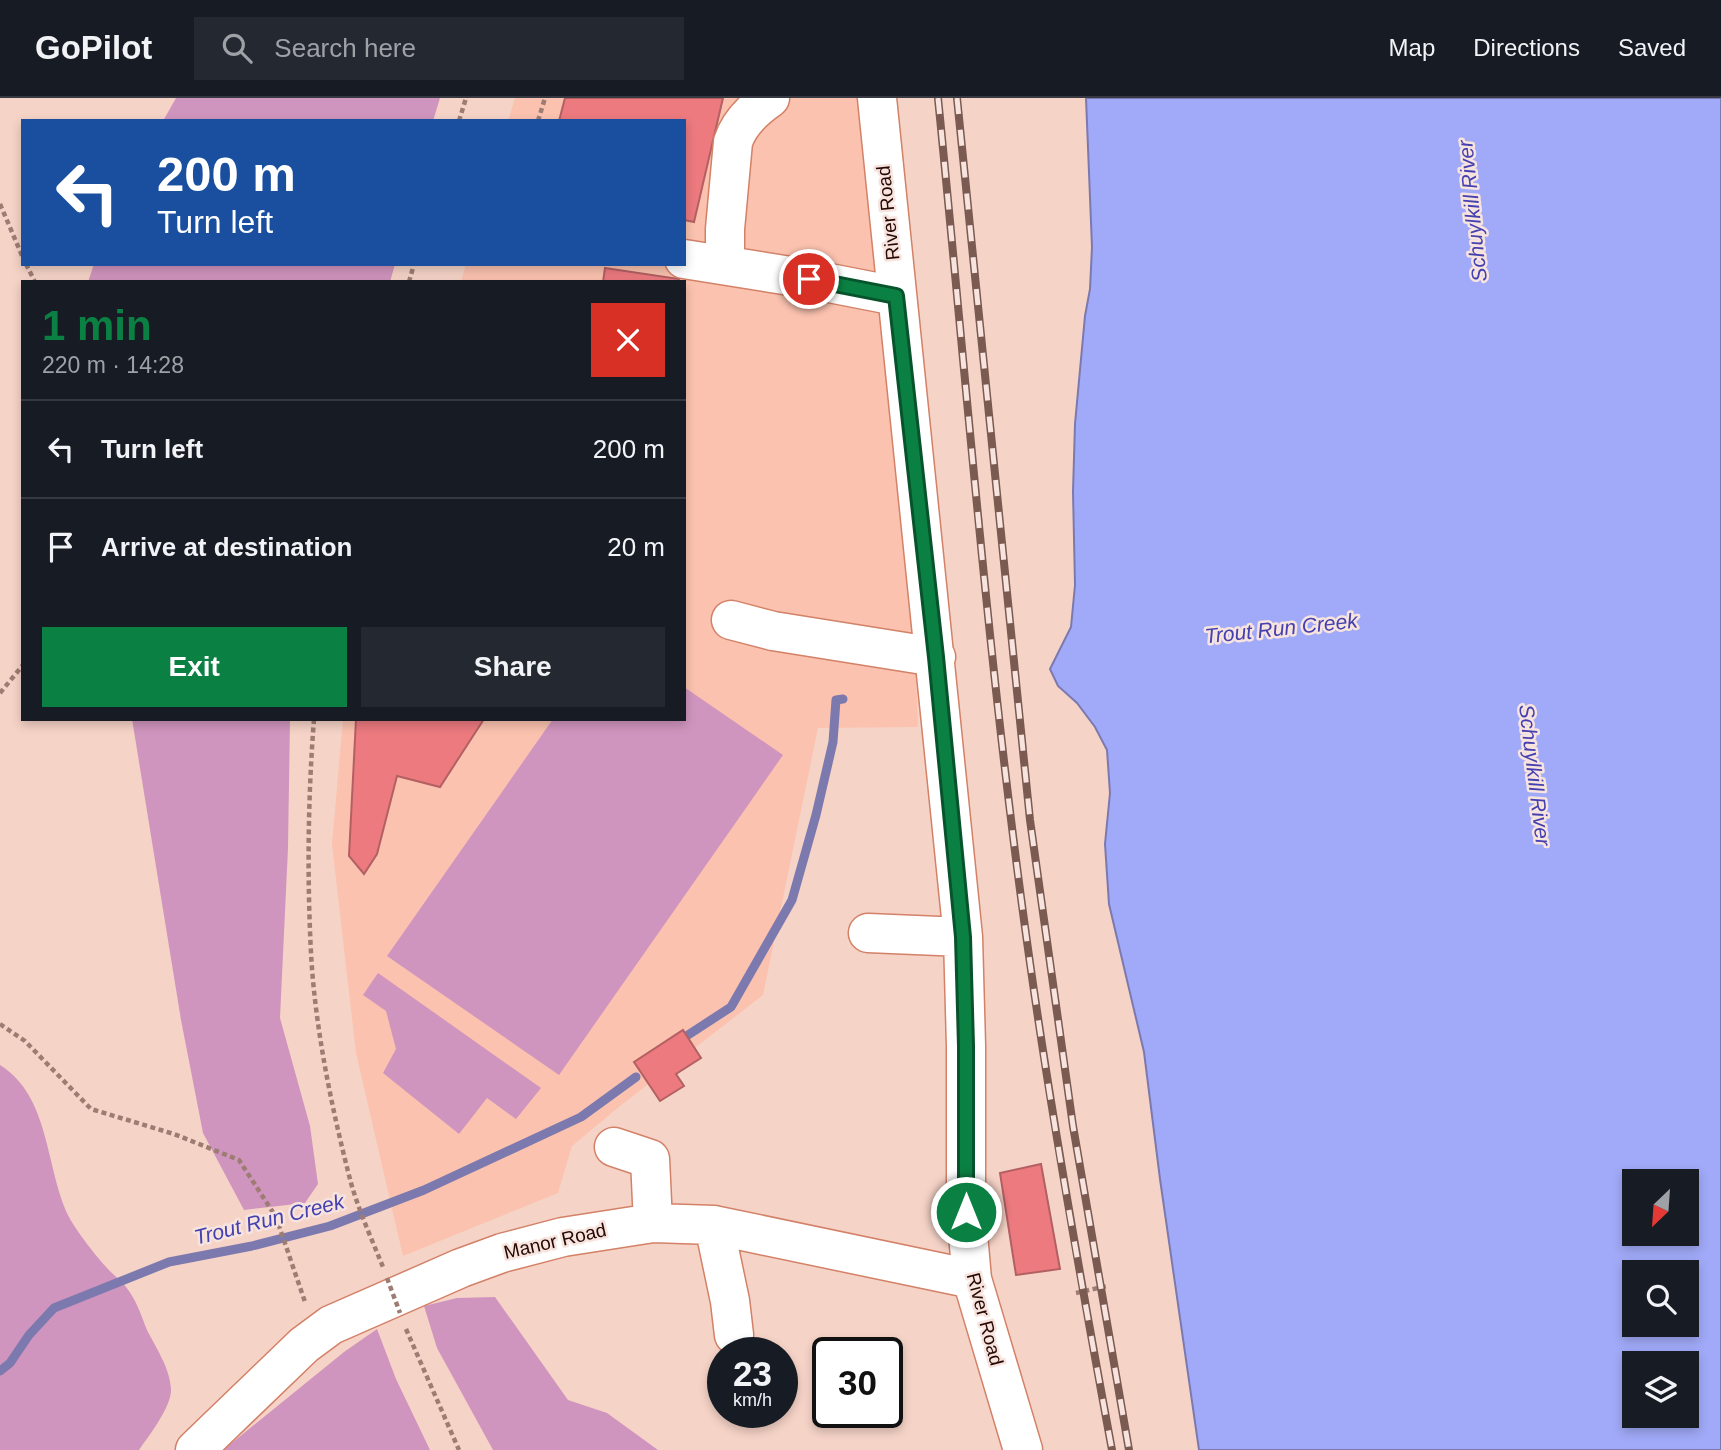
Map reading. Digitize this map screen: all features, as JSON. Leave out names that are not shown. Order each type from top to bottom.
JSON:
[{"type":"street","points":[[725,265],[725,229],[733,142],[743,122],[770,98]]},
{"type":"street","name":"River Road","points":[[877,98],[963,937],[966,1212],[972,1279],[1023,1450]]},
{"type":"street","points":[[686,260],[896,296]]},
{"type":"street","points":[[731,620],[773,631],[936,657]]},
{"type":"street","points":[[867,933],[963,937]]},
{"type":"street","points":[[614,1147],[650,1159],[653,1223]]},
{"type":"street","name":"Manor Road","points":[[195,1450],[331,1325],[502,1253],[594,1231],[653,1223],[714,1225],[972,1279]]},
{"type":"street","points":[[714,1225],[730,1301],[734,1335]]},
{"type":"path","points":[[460,119],[466,98]]},
{"type":"path","points":[[539,119],[545,98]]},
{"type":"path","points":[[0,204],[21,253]]},
{"type":"path","points":[[0,693],[21,667]]},
{"type":"path","points":[[314,721],[308,875],[311,956],[323,1055],[352,1185],[400,1313],[459,1450]]},
{"type":"path","points":[[0,1024],[25,1041],[91,1109],[174,1134],[239,1160],[276,1217],[316,1336]]},
{"type":"path","points":[[1076,1293],[1107,1286]]},
{"type":"shaded area","points":[[176,98],[440,98],[434,119],[164,119]]},
{"type":"shaded area","points":[[515,98],[864,98],[913,594],[918,727],[818,728],[763,995],[572,1146],[558,1193],[403,1256],[356,1053],[332,844],[343,721],[686,721],[686,280],[462,280],[465,266],[686,266],[686,119],[509,119]]},
{"type":"shaded area","points":[[93,266],[394,266],[391,280],[89,280]]},
{"type":"shaded area","points":[[686,688],[783,755],[559,1075],[387,956],[552,721],[686,721]]},
{"type":"shaded area","points":[[132,721],[290,721],[288,848],[280,1018],[310,1126],[318,1184],[305,1203],[244,1210],[203,1133],[181,1020]]},
{"type":"shaded area","points":[[378,973],[541,1088],[516,1119],[487,1098],[459,1134],[383,1073],[396,1049],[386,1011],[363,995]]},
{"type":"shaded area","points":[[0,1065],[17,1079],[38,1114],[61,1198],[69,1217],[92,1251],[130,1292],[168,1373],[171,1389],[168,1404],[139,1450],[0,1450]]},
{"type":"shaded area","points":[[495,1297],[568,1400],[607,1413],[658,1450],[493,1450],[437,1348],[424,1306],[457,1298]]},
{"type":"shaded area","points":[[377,1329],[396,1379],[430,1450],[223,1450],[344,1352]]},
{"type":"water","name":"Schuylkill River","points":[[1086,98],[1721,98],[1721,1450],[1199,1450],[1144,1052],[1109,904],[1105,844],[1110,793],[1107,750],[1095,727],[1077,703],[1058,686],[1050,669],[1071,627],[1075,585],[1075,424],[1092,247]]},
{"type":"building","points":[[565,98],[723,98],[694,222],[686,220],[686,119],[560,119]]},
{"type":"building","points":[[605,268],[679,279],[679,280],[603,280]]},
{"type":"building","points":[[356,721],[483,721],[440,787],[397,776],[377,854],[364,874],[349,856]]},
{"type":"building","points":[[683,1030],[701,1058],[676,1074],[684,1086],[660,1101],[634,1062]]},
{"type":"building","points":[[1041,1164],[1060,1269],[1016,1275],[1000,1173]]},
{"type":"waterway","name":"Trout Run Creek","points":[[688,1035],[731,1007],[792,900],[833,742],[836,700],[843,699]]},
{"type":"waterway","name":"Trout Run Creek","points":[[0,1371],[10,1363],[29,1335],[54,1308],[169,1262],[252,1246],[330,1226],[424,1190],[581,1117],[636,1077]]},
{"type":"railway","points":[[938,98],[979,531],[1015,855],[1058,1146],[1112,1450]]},
{"type":"railway","points":[[957,98],[1030,820],[1073,1126],[1129,1450]]},
{"type":"route","points":[[809,279],[896,296],[936,657],[963,937],[966,1212]]}]
